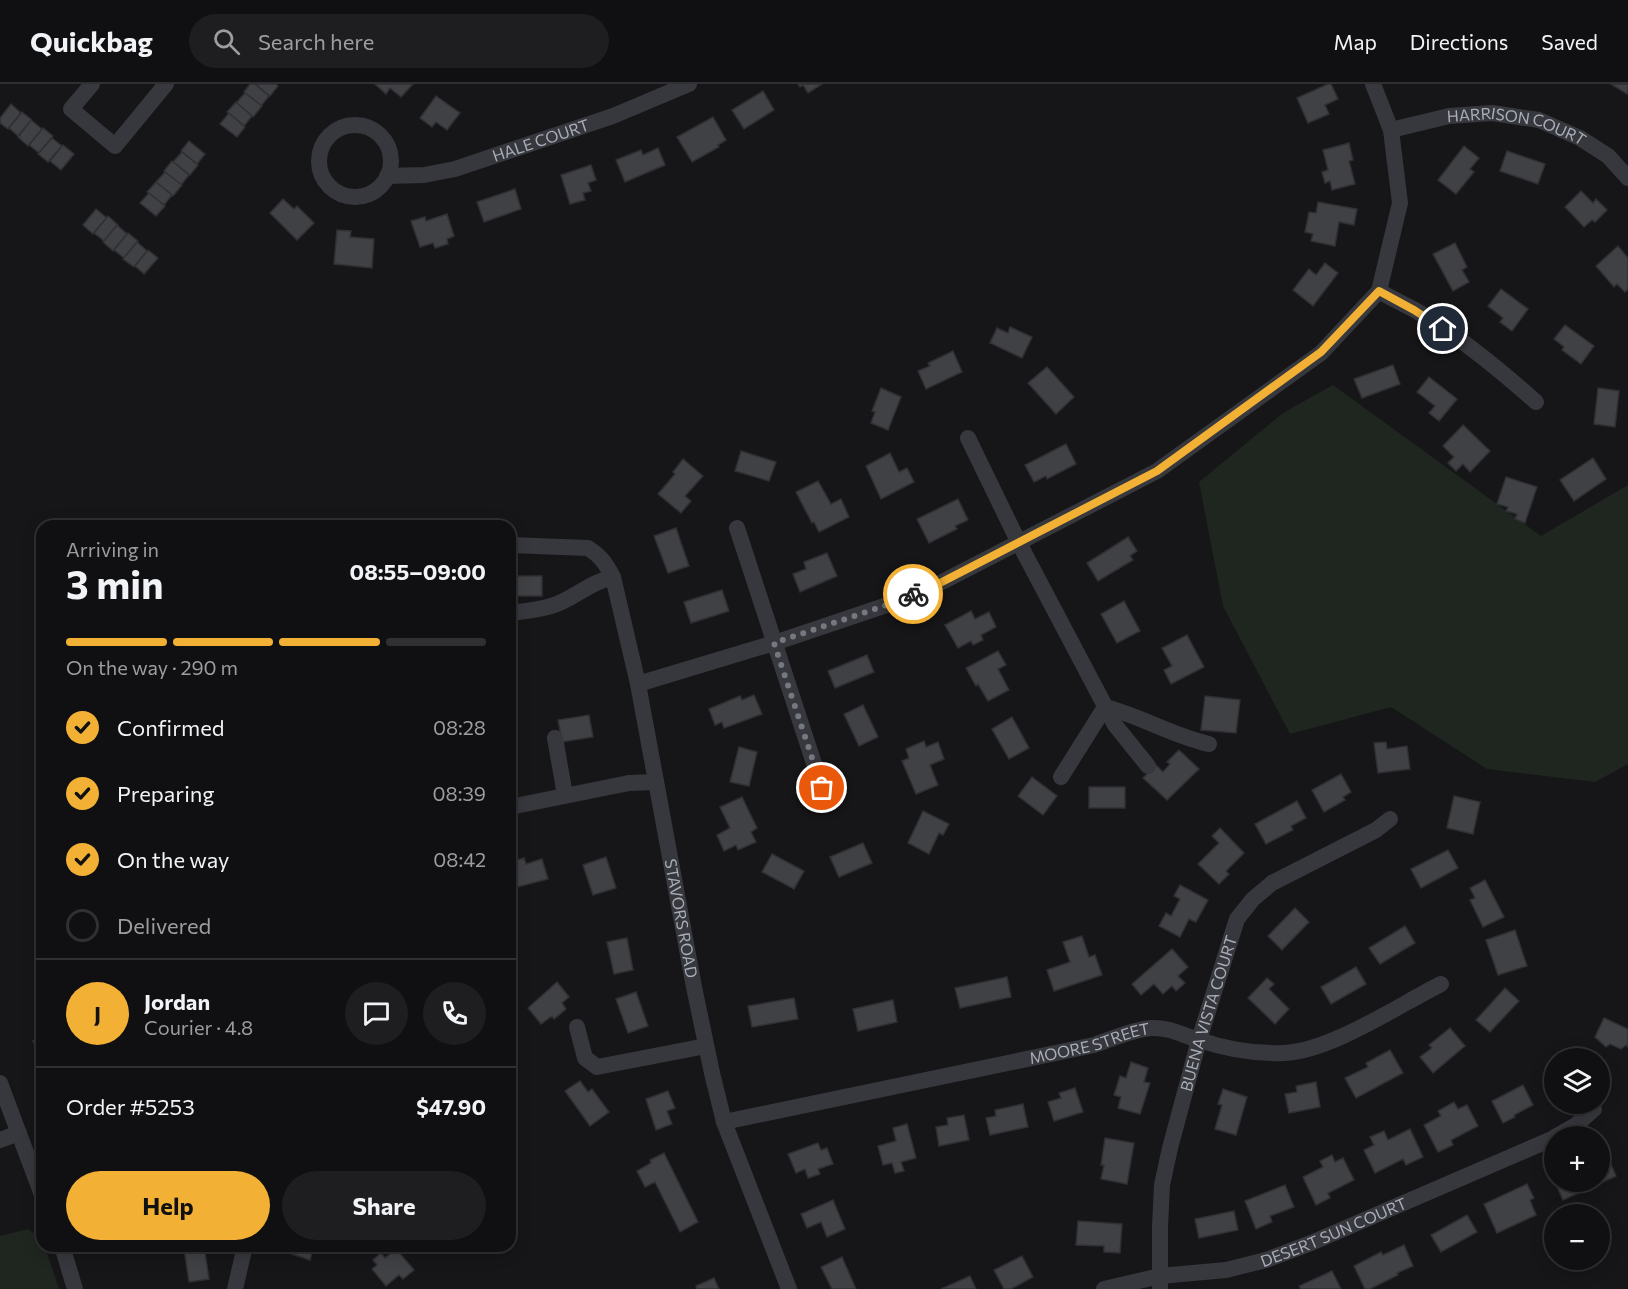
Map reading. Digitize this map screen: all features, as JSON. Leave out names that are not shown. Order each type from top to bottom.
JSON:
[{"type":"street","points":[[92,84],[71,109],[115,146],[161,90]]},
{"type":"street","name":"HALE COURT","points":[[387,176],[424,175],[455,169],[613,116],[689,84]]},
{"type":"street","points":[[638,684],[774,643],[884,606],[940,583],[1157,471],[1321,352],[1379,291],[1400,203],[1391,130],[1373,84]]},
{"type":"street","name":"HARRISON COURT","points":[[1391,130],[1449,116],[1492,113],[1539,120],[1580,138],[1608,156],[1628,178]]},
{"type":"street","points":[[346,126],[364,126],[373,129],[389,150],[391,159],[387,176],[382,184],[367,194],[358,196],[341,194],[333,189],[322,175],[321,149],[331,134],[346,126]]},
{"type":"street","points":[[1379,291],[1414,310],[1478,353],[1536,402]]},
{"type":"street","points":[[968,438],[1019,543],[1105,707],[1122,736],[1148,766]]},
{"type":"street","points":[[737,528],[822,788]]},
{"type":"street","name":"STAVORS ROAD","points":[[516,545],[588,548],[606,563],[613,577],[638,684],[694,987],[724,1122],[789,1289]]},
{"type":"street","points":[[516,611],[538,609],[558,603],[597,581],[613,577]]},
{"type":"street","points":[[1105,707],[1129,713],[1190,740],[1209,744]]},
{"type":"street","points":[[1061,777],[1105,707]]},
{"type":"street","points":[[555,738],[565,795]]},
{"type":"street","points":[[516,806],[629,783],[656,782]]},
{"type":"street","name":"BUENA VISTA COURT","points":[[1160,1283],[1162,1185],[1180,1106],[1237,919],[1253,899],[1272,884],[1376,830],[1390,819]]},
{"type":"street","name":"MOORE STREET","points":[[724,1122],[1094,1046],[1150,1028],[1177,1031],[1199,1040],[1250,1052],[1301,1052],[1328,1043],[1441,984]]},
{"type":"street","points":[[577,1027],[585,1058],[597,1067],[706,1046]]},
{"type":"street","points":[[0,1083],[36,1179]]},
{"type":"street","name":"DESERT SUN COURT","points":[[1574,1126],[1588,1114]]},
{"type":"street","points":[[0,1140],[19,1133]]},
{"type":"street","name":"DESERT SUN COURT","points":[[1104,1289],[1160,1283],[1266,1260],[1311,1243],[1544,1142]]},
{"type":"street","points":[[64,1252],[75,1289]]},
{"type":"street","points":[[235,1289],[244,1252]]},
{"type":"shaded area","points":[[1333,385],[1541,536],[1628,485],[1628,764],[1595,782],[1487,769],[1391,707],[1290,734],[1223,606],[1199,482],[1283,413]]},
{"type":"shaded area","points":[[28,1229],[36,1235],[36,1252],[47,1252],[59,1289],[0,1289],[0,1236]]},
{"type":"building","points":[[250,84],[255,84],[269,96],[261,106],[244,92]]},
{"type":"building","points":[[255,84],[276,84],[278,86],[270,96]]},
{"type":"building","points":[[375,84],[413,84],[401,97],[390,88],[386,94]]},
{"type":"building","points":[[798,84],[822,84],[808,93],[803,85],[800,87]]},
{"type":"building","points":[[1331,84],[1338,99],[1325,105],[1329,114],[1308,123],[1297,98]]},
{"type":"building","points":[[1611,84],[1628,84],[1628,93],[1627,94]]},
{"type":"building","points":[[763,91],[774,110],[744,129],[732,110]]},
{"type":"building","points":[[245,93],[262,106],[253,117],[236,103]]},
{"type":"building","points":[[436,96],[460,113],[447,130],[436,122],[432,127],[420,118]]},
{"type":"building","points":[[236,102],[252,116],[244,126],[227,112]]},
{"type":"building","points":[[11,104],[21,113],[8,129],[0,123],[0,118]]},
{"type":"building","points":[[22,112],[32,120],[18,136],[9,128]]},
{"type":"building","points":[[229,113],[245,127],[237,137],[220,124]]},
{"type":"building","points":[[713,117],[726,140],[718,145],[719,147],[692,162],[677,137]]},
{"type":"building","points":[[31,120],[42,129],[28,146],[18,137]]},
{"type":"building","points":[[43,128],[53,136],[39,153],[29,145]]},
{"type":"building","points":[[52,138],[62,146],[48,162],[38,154]]},
{"type":"building","points":[[189,141],[205,154],[197,164],[181,151]]},
{"type":"building","points":[[1349,143],[1353,160],[1349,161],[1355,184],[1332,190],[1330,181],[1325,183],[1322,172],[1328,170],[1323,150]]},
{"type":"building","points":[[63,145],[74,154],[61,170],[50,161]]},
{"type":"building","points":[[1464,146],[1479,158],[1470,169],[1474,172],[1456,194],[1438,180]]},
{"type":"building","points":[[658,148],[665,165],[625,182],[616,160],[641,150],[643,155]]},
{"type":"building","points":[[1507,151],[1545,164],[1538,184],[1500,171]]},
{"type":"building","points":[[182,152],[198,165],[190,175],[173,162]]},
{"type":"building","points":[[172,161],[189,175],[181,185],[164,171]]},
{"type":"building","points":[[591,165],[596,180],[588,183],[591,191],[583,193],[585,200],[570,204],[561,175]]},
{"type":"building","points":[[165,172],[182,185],[173,196],[156,182]]},
{"type":"building","points":[[156,182],[172,195],[164,205],[147,192]]},
{"type":"building","points":[[515,189],[521,209],[484,222],[477,202]]},
{"type":"building","points":[[1581,191],[1593,203],[1596,199],[1607,210],[1595,222],[1592,220],[1584,227],[1565,207]]},
{"type":"building","points":[[149,193],[165,206],[156,216],[140,203]]},
{"type":"building","points":[[283,199],[294,209],[297,206],[314,223],[297,240],[270,213]]},
{"type":"building","points":[[1318,202],[1357,209],[1354,225],[1339,222],[1335,246],[1311,241],[1313,234],[1305,232],[1309,212],[1316,213]]},
{"type":"building","points":[[96,209],[107,218],[93,234],[83,225]]},
{"type":"building","points":[[447,214],[454,236],[447,239],[448,244],[435,248],[433,243],[420,247],[411,221],[425,217],[426,221]]},
{"type":"building","points":[[108,216],[118,225],[104,241],[94,233]]},
{"type":"building","points":[[117,225],[127,234],[113,251],[103,242]]},
{"type":"building","points":[[337,230],[351,231],[350,237],[374,239],[372,268],[334,264]]},
{"type":"building","points":[[128,233],[138,241],[124,258],[114,250]]},
{"type":"building","points":[[137,242],[147,251],[134,267],[123,259]]},
{"type":"building","points":[[1455,243],[1467,267],[1462,270],[1469,282],[1453,291],[1433,254]]},
{"type":"building","points":[[1618,246],[1628,258],[1628,289],[1625,292],[1617,284],[1614,287],[1596,266]]},
{"type":"building","points":[[148,250],[158,258],[144,274],[135,266]]},
{"type":"building","points":[[1325,263],[1338,273],[1313,306],[1293,290],[1309,269],[1316,275]]},
{"type":"building","points":[[1501,289],[1528,309],[1512,331],[1500,322],[1503,318],[1488,306]]},
{"type":"building","points":[[1565,325],[1594,346],[1581,364],[1562,350],[1564,347],[1554,339]]},
{"type":"building","points":[[1010,327],[1032,337],[1022,358],[990,343],[997,328],[1008,333]]},
{"type":"building","points":[[953,351],[962,372],[926,389],[918,371],[930,366],[928,363]]},
{"type":"building","points":[[1393,365],[1400,384],[1362,398],[1354,379]]},
{"type":"building","points":[[1047,367],[1074,397],[1056,414],[1028,383]]},
{"type":"building","points":[[1429,377],[1457,399],[1439,421],[1429,413],[1435,406],[1417,392]]},
{"type":"building","points":[[881,388],[901,397],[888,430],[871,423],[875,412],[872,411]]},
{"type":"building","points":[[1598,388],[1619,391],[1615,427],[1594,424]]},
{"type":"building","points":[[1463,425],[1490,451],[1470,472],[1463,464],[1456,471],[1448,463],[1454,457],[1443,446]]},
{"type":"building","points":[[1066,444],[1076,464],[1047,479],[1046,476],[1034,482],[1025,465]]},
{"type":"building","points":[[741,451],[776,462],[769,481],[735,471]]},
{"type":"building","points":[[890,453],[899,472],[907,468],[914,482],[881,499],[866,466]]},
{"type":"building","points":[[1593,458],[1606,479],[1574,501],[1560,480]]},
{"type":"building","points":[[683,459],[703,476],[685,496],[691,501],[681,513],[658,494],[675,474],[673,472]]},
{"type":"building","points":[[1506,477],[1537,487],[1525,523],[1515,519],[1517,514],[1506,511],[1508,507],[1497,504]]},
{"type":"building","points":[[818,481],[831,504],[841,499],[849,517],[819,532],[796,492]]},
{"type":"building","points":[[958,499],[968,520],[955,526],[957,529],[929,543],[917,519]]},
{"type":"building","points":[[676,528],[689,566],[668,573],[654,536]]},
{"type":"building","points":[[1128,537],[1137,551],[1130,556],[1133,560],[1098,581],[1087,563]]},
{"type":"building","points":[[827,553],[837,576],[800,592],[793,574],[806,569],[804,562]]},
{"type":"building","points":[[516,576],[542,576],[542,596],[516,596]]},
{"type":"building","points":[[722,590],[729,611],[691,623],[684,602]]},
{"type":"building","points":[[1124,601],[1140,631],[1117,643],[1101,614]]},
{"type":"building","points":[[971,611],[975,619],[989,612],[996,627],[981,635],[983,640],[973,645],[971,641],[958,648],[945,625]]},
{"type":"building","points":[[1187,635],[1204,667],[1171,684],[1164,670],[1172,666],[1162,648]]},
{"type":"building","points":[[998,651],[1006,665],[998,669],[1009,690],[988,701],[966,668]]},
{"type":"building","points":[[867,655],[874,672],[835,688],[828,671]]},
{"type":"building","points":[[754,695],[762,714],[724,728],[722,722],[715,725],[709,709],[740,696],[742,700]]},
{"type":"building","points":[[1205,696],[1240,700],[1236,733],[1201,730]]},
{"type":"building","points":[[863,705],[878,737],[859,746],[844,714]]},
{"type":"building","points":[[589,715],[593,737],[562,742],[558,720]]},
{"type":"building","points":[[1012,717],[1029,748],[1009,759],[992,729]]},
{"type":"building","points":[[924,741],[926,747],[938,742],[944,759],[930,765],[938,785],[916,794],[902,761],[909,758],[906,749]]},
{"type":"building","points":[[1386,742],[1387,749],[1407,746],[1410,769],[1378,773],[1374,743]]},
{"type":"building","points":[[739,747],[757,752],[749,786],[730,782]]},
{"type":"building","points":[[1179,750],[1199,769],[1167,800],[1143,778],[1156,765],[1163,772],[1170,764],[1167,762]]},
{"type":"building","points":[[1341,774],[1351,792],[1343,797],[1345,800],[1324,812],[1312,790]]},
{"type":"building","points":[[1032,777],[1057,796],[1043,815],[1018,796]]},
{"type":"building","points":[[1089,787],[1125,787],[1125,808],[1089,808]]},
{"type":"building","points":[[1454,796],[1480,802],[1473,834],[1447,828]]},
{"type":"building","points":[[742,797],[757,828],[751,832],[756,842],[738,850],[736,845],[724,851],[717,835],[730,828],[720,807]]},
{"type":"building","points":[[1297,801],[1306,818],[1291,826],[1293,830],[1266,844],[1255,824]]},
{"type":"building","points":[[923,811],[949,824],[943,835],[939,833],[929,854],[908,843]]},
{"type":"building","points":[[1220,828],[1244,853],[1226,871],[1229,874],[1219,884],[1198,864],[1219,843],[1212,836]]},
{"type":"building","points":[[863,843],[872,863],[839,877],[830,857]]},
{"type":"building","points":[[1448,850],[1458,868],[1421,888],[1411,869]]},
{"type":"building","points":[[772,854],[804,871],[794,889],[762,872]]},
{"type":"building","points":[[606,857],[616,888],[593,895],[583,865]]},
{"type":"building","points":[[524,858],[526,864],[542,859],[548,879],[517,887],[516,860]]},
{"type":"building","points":[[1485,880],[1504,917],[1483,927],[1470,900],[1475,898],[1470,888]]},
{"type":"building","points":[[1180,885],[1208,900],[1196,922],[1189,919],[1180,937],[1159,926],[1166,913],[1171,916],[1180,899],[1174,896]]},
{"type":"building","points":[[1295,908],[1309,922],[1282,950],[1268,936]]},
{"type":"building","points":[[1405,926],[1415,943],[1380,964],[1369,948]]},
{"type":"building","points":[[1515,930],[1527,966],[1498,975],[1486,940]]},
{"type":"building","points":[[1082,936],[1089,957],[1095,955],[1102,975],[1054,991],[1047,970],[1070,962],[1063,942]]},
{"type":"building","points":[[627,938],[633,970],[614,974],[607,942]]},
{"type":"building","points":[[1172,949],[1188,967],[1178,976],[1185,983],[1176,991],[1172,986],[1163,994],[1154,984],[1141,995],[1132,984]]},
{"type":"building","points":[[1356,967],[1366,984],[1331,1004],[1321,987]]},
{"type":"building","points":[[1007,977],[1011,997],[960,1008],[955,988]]},
{"type":"building","points":[[1267,978],[1274,984],[1269,989],[1289,1009],[1275,1024],[1248,998]]},
{"type":"building","points":[[557,982],[569,997],[562,1003],[566,1009],[554,1019],[552,1016],[541,1024],[528,1008]]},
{"type":"building","points":[[1505,988],[1519,1001],[1490,1032],[1476,1020]]},
{"type":"building","points":[[636,992],[648,1026],[628,1033],[616,999]]},
{"type":"building","points":[[794,998],[798,1019],[752,1027],[748,1006]]},
{"type":"building","points":[[893,1000],[897,1022],[858,1031],[853,1009]]},
{"type":"building","points":[[1604,1018],[1628,1029],[1628,1047],[1626,1045],[1621,1049],[1610,1044],[1606,1047],[1595,1037]]},
{"type":"building","points":[[1450,1028],[1465,1046],[1433,1073],[1420,1057],[1432,1048],[1429,1045]]},
{"type":"building","points":[[1390,1050],[1403,1073],[1356,1098],[1345,1078],[1368,1067],[1366,1063]]},
{"type":"building","points":[[1131,1062],[1148,1068],[1144,1082],[1150,1083],[1140,1114],[1118,1108],[1121,1097],[1114,1095],[1120,1076],[1126,1078]]},
{"type":"building","points":[[580,1081],[588,1092],[592,1089],[609,1112],[590,1126],[565,1091]]},
{"type":"building","points":[[1316,1082],[1320,1107],[1289,1113],[1285,1094],[1297,1092],[1296,1086]]},
{"type":"building","points":[[1523,1085],[1533,1105],[1503,1123],[1492,1101]]},
{"type":"building","points":[[1075,1088],[1083,1112],[1054,1121],[1048,1102],[1061,1098],[1059,1093]]},
{"type":"building","points":[[1223,1089],[1247,1097],[1236,1135],[1215,1129],[1222,1105],[1218,1104]]},
{"type":"building","points":[[668,1091],[675,1108],[667,1111],[672,1124],[656,1130],[646,1099]]},
{"type":"building","points":[[1454,1102],[1458,1109],[1467,1105],[1478,1126],[1451,1140],[1453,1145],[1438,1152],[1424,1125],[1441,1116],[1438,1111]]},
{"type":"building","points":[[1023,1104],[1028,1127],[990,1135],[986,1118],[996,1116],[995,1110]]},
{"type":"building","points":[[964,1115],[969,1140],[939,1146],[936,1127],[948,1125],[947,1118]]},
{"type":"building","points":[[907,1124],[916,1158],[901,1162],[904,1171],[895,1173],[892,1163],[883,1165],[878,1146],[896,1141],[893,1128]]},
{"type":"building","points":[[1410,1129],[1423,1157],[1406,1165],[1403,1159],[1375,1173],[1364,1150],[1374,1145],[1370,1137],[1384,1131],[1388,1140]]},
{"type":"building","points":[[1105,1138],[1134,1143],[1127,1184],[1101,1179]]},
{"type":"building","points":[[818,1143],[821,1150],[827,1148],[833,1164],[818,1169],[820,1174],[808,1178],[805,1169],[796,1173],[788,1154]]},
{"type":"building","points":[[664,1153],[698,1222],[680,1232],[655,1182],[645,1187],[637,1171],[651,1163],[650,1160]]},
{"type":"building","points":[[1332,1155],[1335,1162],[1343,1158],[1354,1180],[1328,1193],[1330,1198],[1316,1205],[1303,1177],[1323,1167],[1320,1161]]},
{"type":"building","points":[[1610,1162],[1616,1176],[1610,1179]]},
{"type":"building","points":[[1527,1184],[1534,1198],[1530,1200],[1536,1215],[1497,1233],[1484,1204]]},
{"type":"building","points":[[1285,1185],[1294,1207],[1270,1216],[1272,1222],[1256,1229],[1245,1201]]},
{"type":"building","points":[[1559,1192],[1581,1192],[1563,1200]]},
{"type":"building","points":[[833,1200],[845,1229],[827,1237],[821,1222],[807,1228],[801,1214]]},
{"type":"building","points":[[1234,1211],[1238,1230],[1199,1238],[1195,1219]]},
{"type":"building","points":[[1467,1215],[1477,1232],[1441,1252],[1431,1235]]},
{"type":"building","points":[[1078,1221],[1122,1224],[1120,1253],[1104,1252],[1104,1246],[1076,1245]]},
{"type":"building","points":[[1404,1245],[1413,1266],[1370,1289],[1365,1289],[1354,1266],[1381,1252],[1383,1255]]},
{"type":"building","points":[[185,1252],[205,1252],[209,1279],[189,1282]]},
{"type":"building","points":[[289,1252],[312,1252],[310,1260]]},
{"type":"building","points":[[392,1252],[399,1252],[414,1270],[403,1279],[399,1275],[386,1286],[372,1269],[377,1265],[373,1260],[381,1253],[385,1258]]},
{"type":"building","points":[[1022,1256],[1033,1277],[1011,1289],[1004,1289],[994,1270]]},
{"type":"building","points":[[842,1257],[856,1289],[832,1289],[821,1267]]},
{"type":"building","points":[[1332,1271],[1341,1289],[1301,1289],[1299,1286]]},
{"type":"building","points":[[970,1276],[976,1289],[941,1289]]},
{"type":"building","points":[[714,1278],[719,1289],[697,1289],[696,1286]]},
{"type":"way so far","points":[[822,788],[774,643],[913,594]]},
{"type":"route","points":[[913,594],[940,583],[1157,471],[1321,352],[1379,291],[1443,329]]}]
